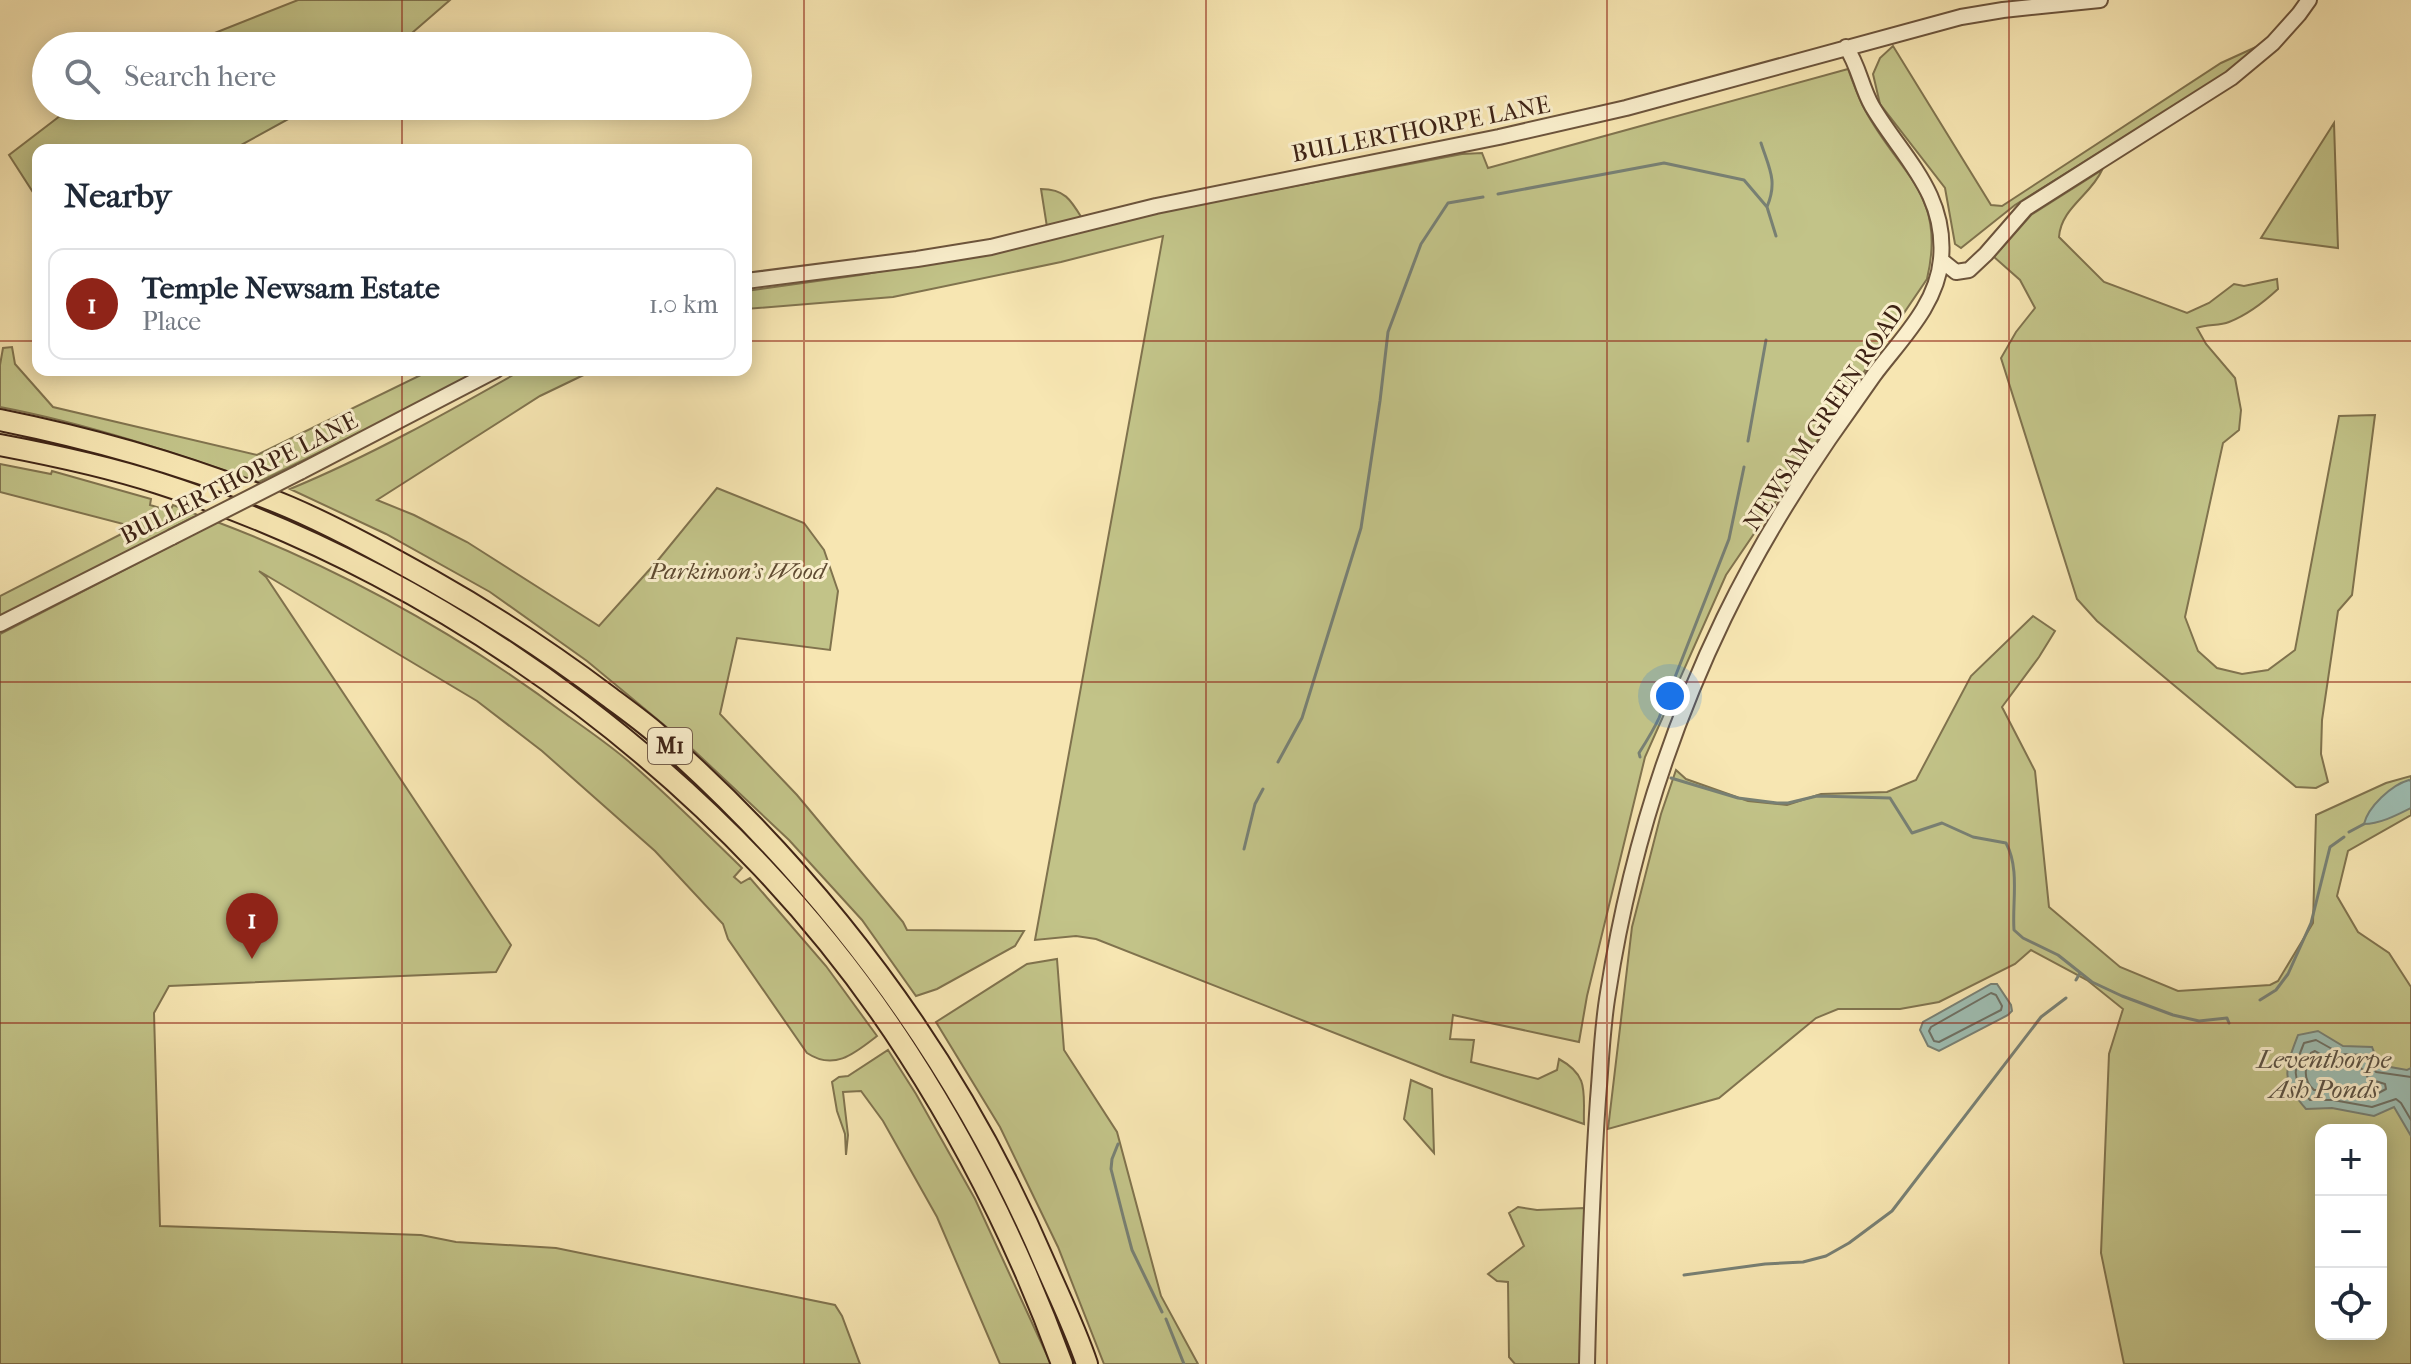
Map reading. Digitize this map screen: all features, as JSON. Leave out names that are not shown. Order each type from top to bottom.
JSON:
[{"type":"highway","name":"M1","points":[[0,420],[152,457],[290,507],[386,554],[476,606],[550,652],[655,732],[751,824],[818,897],[856,942],[932,1047],[1019,1201],[1087,1364]]},
{"type":"highway","name":"M1","points":[[0,445],[74,460],[158,483],[246,515],[355,563],[442,611],[525,664],[605,723],[662,771],[726,831],[803,913],[859,983],[907,1052],[964,1145],[1006,1227],[1038,1298],[1062,1364]]},
{"type":"street","name":"BULLERTHORPE LANE","points":[[752,280],[991,247],[1156,206],[1626,108],[1961,17],[2100,0]]},
{"type":"street","points":[[1846,47],[1855,60],[1870,102],[1924,179],[1935,205],[1941,260],[1962,273],[1986,254],[2026,208],[2231,78],[2273,43],[2309,0]]},
{"type":"street","name":"NEWSAM GREEN ROAD","points":[[1587,1364],[1595,1140],[1608,994],[1628,886],[1661,768],[1678,721],[1725,615],[1776,520],[1843,419],[1921,315],[1934,288],[1941,260]]},
{"type":"street","name":"BULLERTHORPE LANE","points":[[0,624],[484,376]]},
{"type":"green space","points":[[298,0],[450,0],[413,32],[217,32]]},
{"type":"green space","points":[[2267,42],[2225,74],[2015,205],[1961,248],[1955,244],[1945,188],[1880,104],[1873,74],[1880,58],[1893,46],[1991,205],[2002,206],[2221,63]]},
{"type":"green space","points":[[1848,69],[1865,110],[1917,187],[1931,226],[1932,250],[1927,279],[1726,575],[1645,757],[1587,996],[1579,1042],[1453,1015],[1450,1039],[1474,1040],[1471,1062],[1538,1079],[1557,1070],[1559,1059],[1569,1065],[1583,1086],[1584,1124],[1444,1076],[1096,939],[1076,936],[1035,940],[1163,236],[1061,262],[893,297],[752,309],[752,290],[1019,247],[1169,210],[1462,154],[1482,153],[1488,168]]},
{"type":"green space","points":[[55,120],[287,120],[243,144],[32,144],[32,191],[9,155]]},
{"type":"green space","points":[[2334,123],[2338,248],[2261,238]]},
{"type":"green space","points":[[2102,170],[2065,218],[2059,237],[2104,282],[2187,313],[2209,303],[2234,284],[2244,286],[2277,279],[2278,289],[2249,312],[2225,323],[2197,328],[2206,344],[2235,378],[2241,410],[2239,430],[2223,443],[2185,617],[2198,651],[2217,668],[2242,674],[2268,670],[2295,650],[2339,416],[2375,415],[2352,595],[2338,611],[2322,720],[2321,754],[2328,782],[2316,788],[2296,787],[2097,621],[2077,599],[2001,358],[2035,308],[2020,280],[1994,257],[2031,215]]},
{"type":"green space","points":[[1041,189],[1062,194],[1083,220],[1047,227]]},
{"type":"green space","points":[[12,347],[15,364],[53,407],[257,455],[419,376],[476,376],[259,482],[99,431],[0,407],[3,348]]},
{"type":"green space","name":"Parkinson's Wood","points":[[511,376],[582,376],[540,396],[377,500],[467,542],[599,626],[717,488],[804,523],[824,550],[838,591],[830,650],[737,638],[720,714],[797,795],[907,930],[1024,931],[1015,946],[937,989],[916,996],[862,920],[789,840],[687,744],[587,661],[490,592],[386,534],[290,489],[436,418]]},
{"type":"green space","points":[[0,464],[51,474],[52,471],[151,499],[150,505],[170,511],[173,505],[198,515],[168,530],[169,533],[0,618],[0,596],[135,527],[0,492]]},
{"type":"green space","points":[[217,522],[310,561],[400,607],[485,658],[613,748],[742,868],[734,877],[741,883],[750,878],[826,966],[877,1036],[844,1058],[826,1060],[807,1053],[728,939],[723,924],[655,851],[542,751],[477,701],[259,571],[266,577],[511,945],[496,972],[169,986],[154,1013],[160,1226],[421,1235],[456,1242],[556,1248],[835,1305],[860,1364],[0,1364],[0,634]]},
{"type":"green space","points":[[2033,616],[2055,631],[2002,707],[2035,771],[2049,907],[2120,967],[2178,991],[2270,985],[2278,981],[2313,923],[2316,815],[2386,783],[2411,776],[2411,815],[2348,851],[2337,896],[2358,932],[2389,953],[2411,987],[2411,1364],[2124,1364],[2101,1253],[2109,1054],[2123,1009],[2087,980],[2031,950],[2015,964],[1939,1002],[1900,1009],[1838,1009],[1816,1018],[1719,1098],[1608,1129],[1632,927],[1661,814],[1676,770],[1686,779],[1748,801],[1787,805],[1821,794],[1887,792],[1916,780],[1971,676]]},
{"type":"green space","points":[[1057,959],[1064,1050],[1117,1132],[1161,1296],[1198,1364],[1104,1364],[1058,1247],[1000,1127],[936,1022],[1027,964]]},
{"type":"green space","points":[[888,1050],[975,1199],[1051,1364],[1000,1364],[937,1217],[883,1121],[861,1091],[843,1092],[848,1135],[846,1155],[845,1134],[832,1082],[848,1076]]},
{"type":"green space","points":[[1411,1080],[1432,1089],[1434,1153],[1404,1119]]},
{"type":"green space","points":[[1518,1207],[1537,1210],[1584,1208],[1587,1243],[1581,1364],[1515,1364],[1509,1357],[1508,1282],[1497,1281],[1488,1274],[1524,1246],[1509,1213]]},
{"type":"water","points":[[2409,780],[2411,808],[2382,821],[2364,824],[2381,798]]},
{"type":"water","points":[[1991,984],[1997,984],[2011,1005],[2012,1011],[2008,1015],[1939,1051],[1928,1046],[1920,1030],[1923,1022]]},
{"type":"water","name":"Leventhorpe Ash Ponds","points":[[2318,1031],[2343,1046],[2372,1047],[2379,1065],[2411,1068],[2411,1136],[2394,1107],[2374,1116],[2332,1108],[2306,1109],[2292,1090],[2288,1066],[2298,1035]]},
{"type":"waterway","points":[[1761,143],[1772,182],[1767,207]]},
{"type":"waterway","points":[[1498,194],[1664,163],[1744,180],[1767,207],[1776,236]]},
{"type":"waterway","points":[[1278,762],[1302,718],[1361,528],[1388,332],[1421,244],[1448,203],[1483,197]]},
{"type":"waterway","points":[[1748,441],[1766,340]]},
{"type":"waterway","points":[[1640,757],[1639,753],[1659,718],[1729,539],[1744,467]]},
{"type":"waterway","points":[[1671,778],[1738,798],[1777,803],[1817,796],[1890,798],[1912,833],[1942,823],[1973,837],[2006,843],[2013,864],[2014,930],[2023,938],[2058,955],[2092,982],[2122,996],[2173,1015],[2199,1021],[2227,1018],[2229,1023]]},
{"type":"waterway","points":[[1244,849],[1255,804],[1263,789]]},
{"type":"waterway","points":[[2349,832],[2364,824]]},
{"type":"waterway","points":[[2260,1000],[2276,990],[2288,974],[2311,923],[2330,847],[2344,837]]},
{"type":"waterway","points":[[2076,980],[2080,973]]},
{"type":"waterway","points":[[1684,1275],[1803,1262],[1826,1256],[1849,1243],[1892,1211],[2041,1017],[2066,998]]},
{"type":"waterway","points":[[1118,1144],[1111,1169],[1124,1220],[1132,1250],[1162,1312]]},
{"type":"waterway","points":[[1166,1319],[1184,1364]]},
{"type":"place","name":"Temple Newsam Estate","points":[[252,959]]}]
